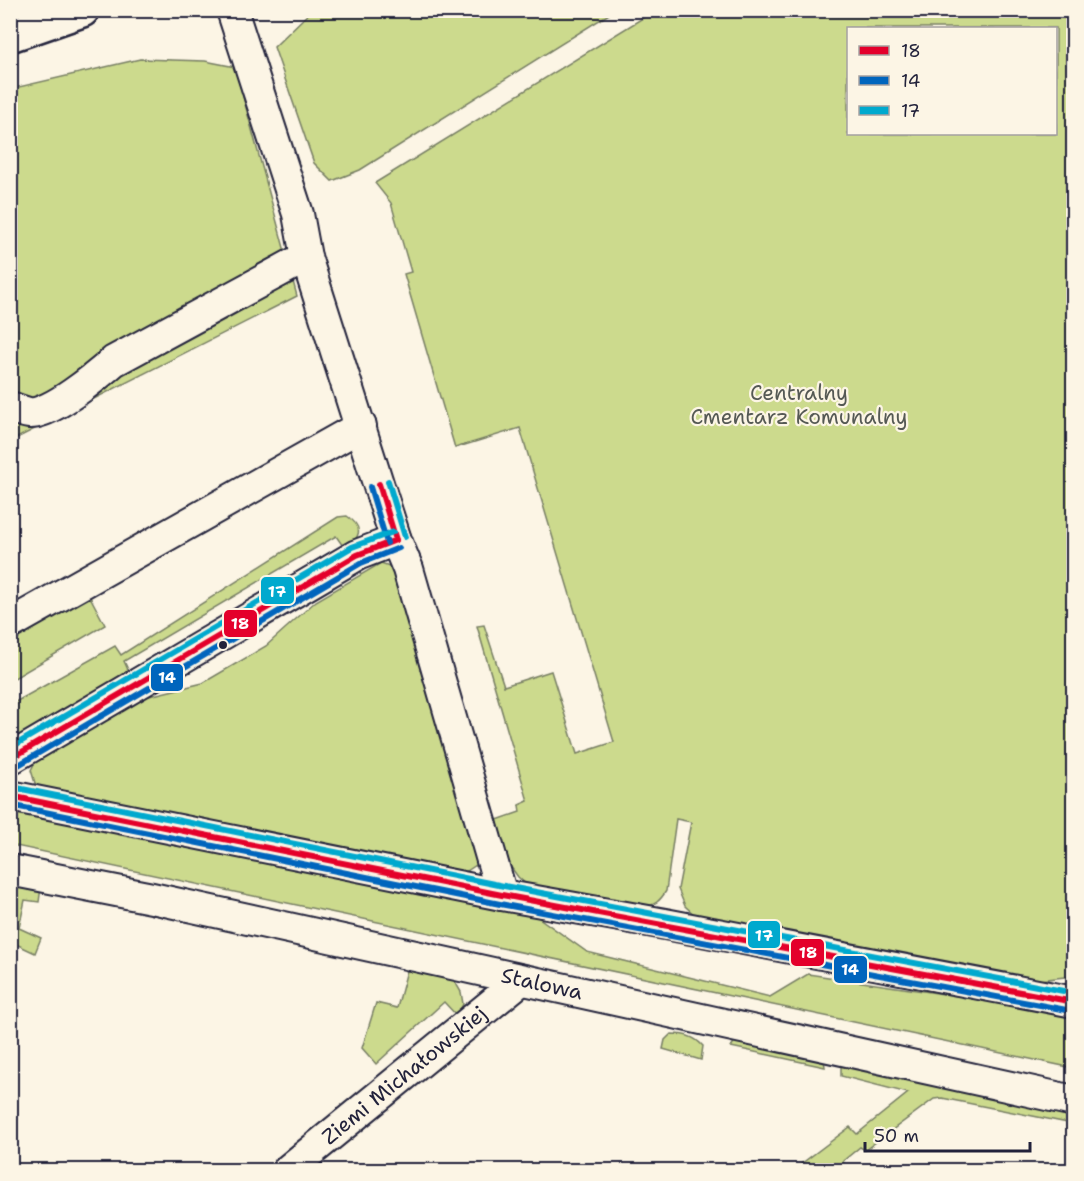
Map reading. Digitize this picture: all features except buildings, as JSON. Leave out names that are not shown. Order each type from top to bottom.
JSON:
[{"type":"main road","points":[[10,35],[82,10]]},
{"type":"street","points":[[232,10],[298,214],[306,257],[396,540],[408,570],[502,895]]},
{"type":"street","points":[[10,407],[31,414],[52,407],[114,361],[306,257]]},
{"type":"street","points":[[10,624],[361,426]]},
{"type":"street","points":[[10,759],[357,555],[396,540]]},
{"type":"street","points":[[10,796],[502,895],[1074,1002]]},
{"type":"street","name":"Stalowa","points":[[10,870],[152,898],[1074,1101]]},
{"type":"street","name":"Ziemi Michałowskiej","points":[[288,1170],[521,980]]},
{"type":"green space","points":[[311,11],[614,11],[360,170],[332,181],[314,163],[274,47]]},
{"type":"green space","name":"Centralny Cmentarz Komunalny","points":[[654,11],[1073,11],[1073,976],[1039,980],[698,918],[685,906],[678,889],[691,822],[676,819],[666,891],[659,900],[651,905],[644,907],[536,888],[526,884],[518,877],[508,863],[497,820],[520,812],[519,805],[528,801],[477,626],[484,625],[504,686],[551,671],[577,754],[614,742],[520,428],[455,448],[404,274],[411,272],[391,203],[375,183]]},
{"type":"green space","points":[[140,59],[205,61],[235,67],[297,296],[11,441],[10,89]]},
{"type":"green space","points":[[347,516],[353,520],[358,533],[354,541],[345,549],[336,536],[124,661],[130,674],[11,744],[10,705],[115,646],[121,655],[338,517]]},
{"type":"green space","points":[[381,563],[392,567],[479,863],[467,871],[460,872],[41,789],[35,783],[31,770],[36,760],[137,699],[203,683],[266,646],[316,601]]},
{"type":"green space","points":[[88,593],[105,625],[11,680],[10,637]]},
{"type":"green space","points":[[10,810],[532,913],[587,952],[770,997],[808,974],[1073,1013],[1073,1068],[11,845]]},
{"type":"green space","points":[[11,877],[42,880],[39,902],[25,900],[19,928],[41,938],[35,953],[16,944],[11,952]]},
{"type":"green space","points":[[409,963],[443,971],[454,980],[461,992],[463,1004],[457,1016],[444,1002],[376,1064],[362,1048],[376,1003],[397,1008]]},
{"type":"green space","points":[[671,1034],[688,1036],[700,1043],[703,1046],[701,1060],[663,1049],[665,1040]]},
{"type":"green space","points":[[736,1039],[824,1059],[825,1067],[731,1047]]},
{"type":"green space","points":[[841,1062],[1073,1110],[1073,1124],[942,1098],[934,1099],[865,1150],[860,1147],[843,1161],[845,1166],[839,1170],[793,1170],[850,1127],[857,1134],[908,1093],[841,1076]]},
{"type":"transit line","name":"17","points":[[388,481],[405,537]]},
{"type":"transit line","name":"18","points":[[379,484],[396,540]]},
{"type":"transit line","name":"14","points":[[370,487],[387,543]]},
{"type":"transit line","name":"17","points":[[10,748],[352,547],[393,532]]},
{"type":"transit line","name":"18","points":[[10,759],[357,555],[396,540]]},
{"type":"transit line","name":"14","points":[[15,767],[361,563],[399,548]]},
{"type":"transit line","name":"17","points":[[12,787],[504,886],[1074,993]]},
{"type":"transit line","name":"18","points":[[10,796],[502,895],[1074,1002]]},
{"type":"transit line","name":"14","points":[[10,805],[500,904],[1072,1011]]}]
